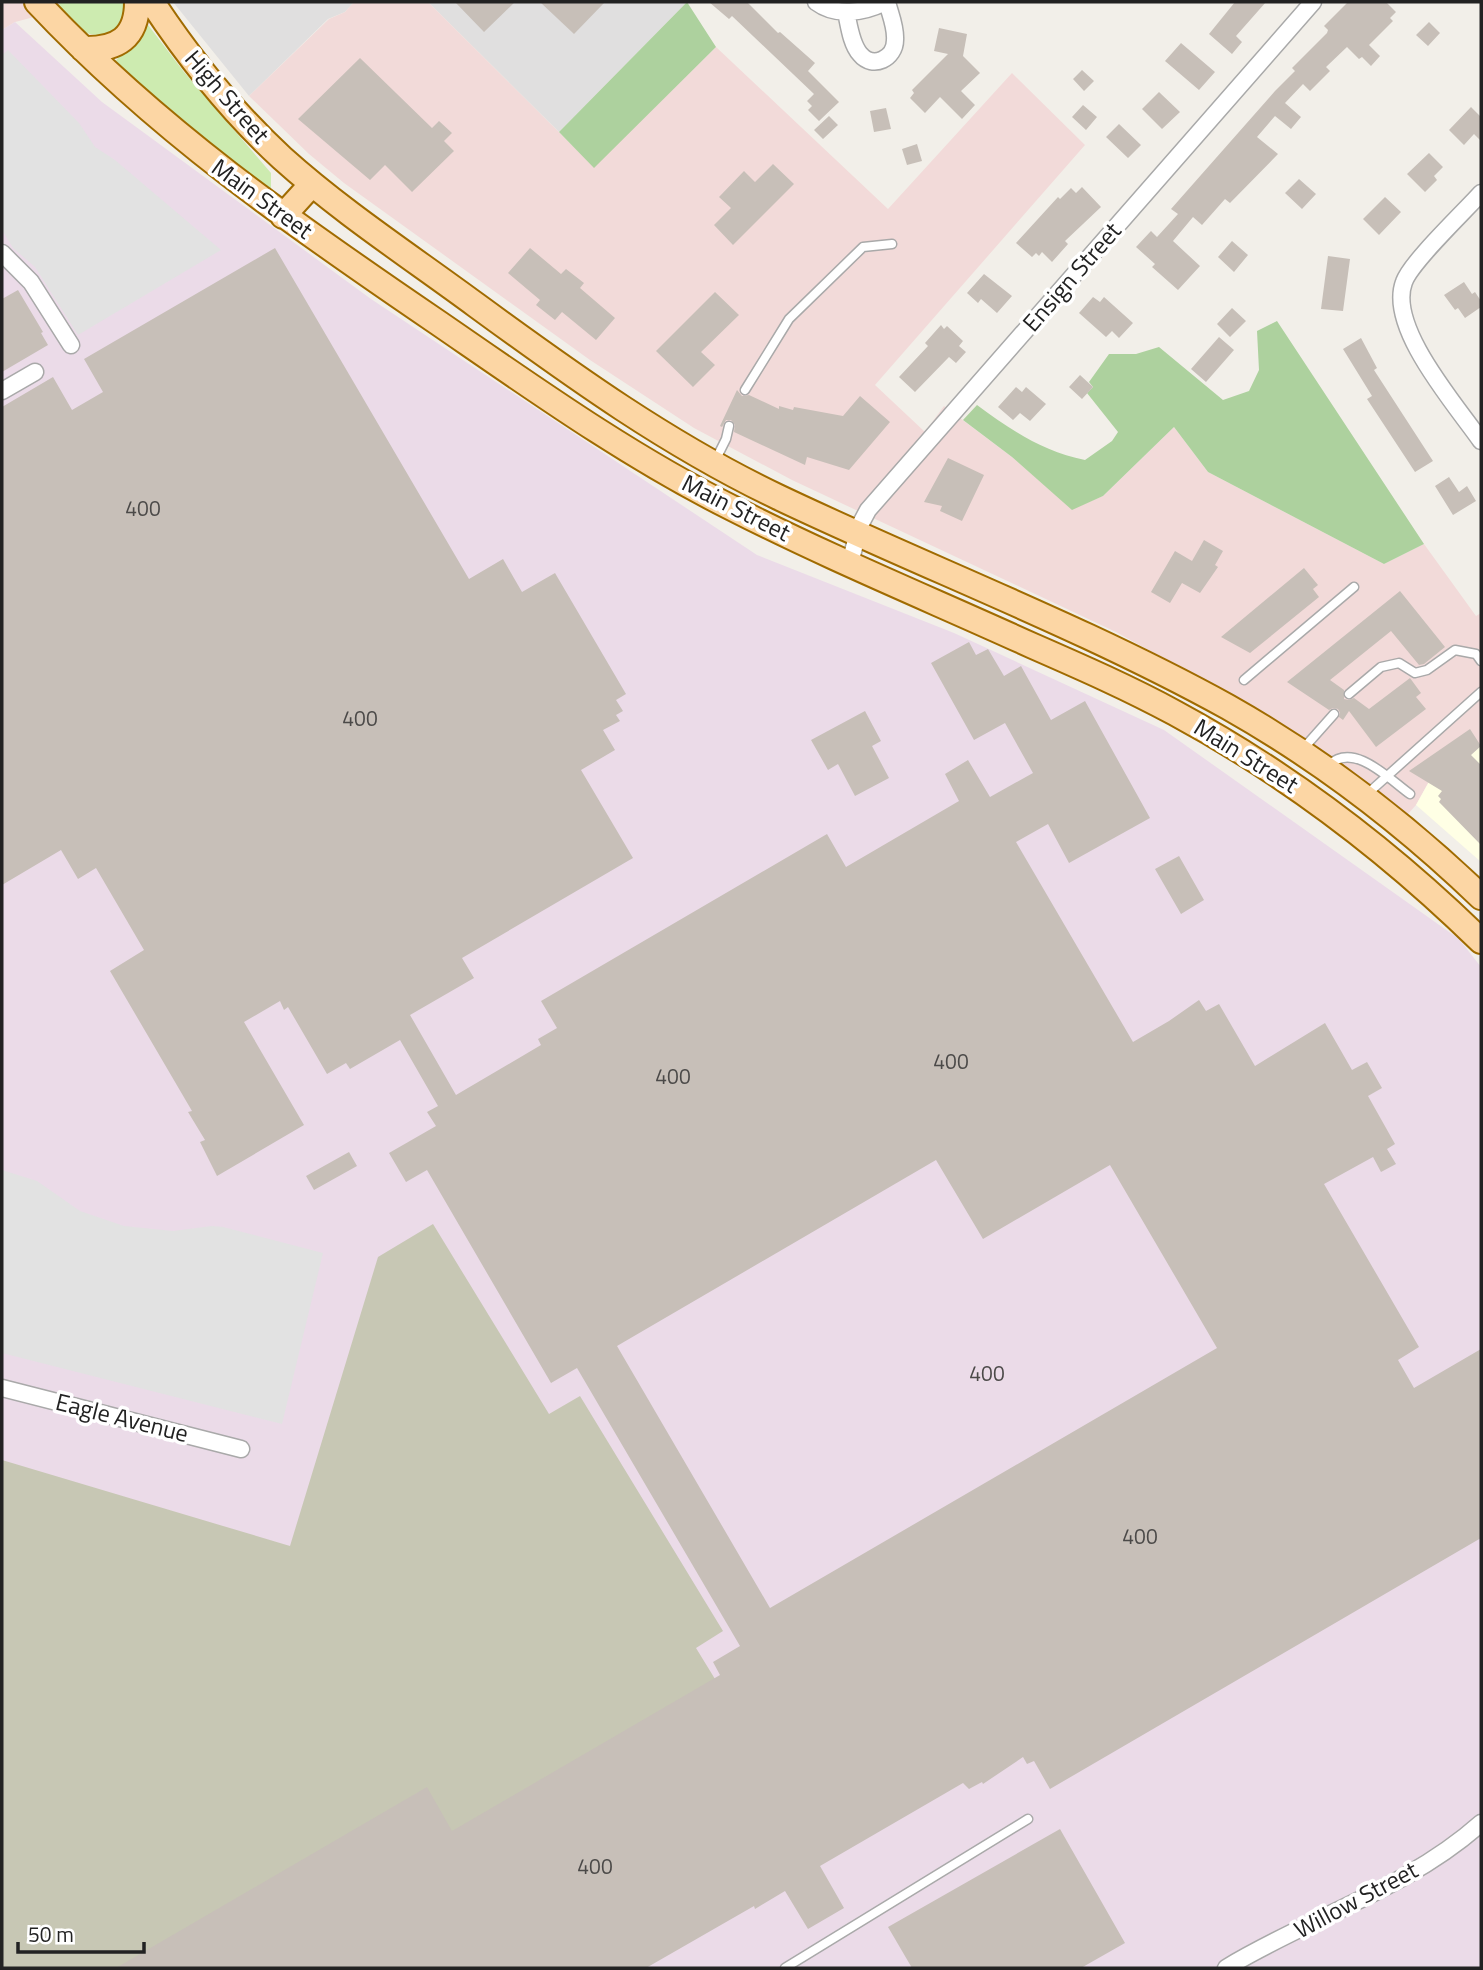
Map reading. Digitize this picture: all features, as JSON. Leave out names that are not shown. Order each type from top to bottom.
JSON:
[{"type":"main road","name":"Main Street","points":[[37,2],[83,48],[191,146],[284,216],[551,400],[651,464],[752,518],[1110,680],[1217,737],[1283,778],[1353,828],[1429,891],[1481,941]]},
{"type":"main road","points":[[83,48],[107,47],[127,36],[135,20],[137,2]]},
{"type":"main road","name":"High Street","points":[[152,2],[196,63],[243,118],[312,184]]},
{"type":"main road","name":"Main Street","points":[[312,184],[583,383],[667,438],[775,496],[1144,664],[1228,708],[1364,797],[1420,842],[1481,897]]},
{"type":"main road","points":[[284,216],[312,184]]},
{"type":"main road","points":[[651,464],[667,438]]},
{"type":"street","points":[[817,2],[833,11],[846,12],[886,2],[894,30],[895,44],[891,54],[879,61],[868,60],[859,53],[846,12]]},
{"type":"street","name":"Ensign Street","points":[[850,563],[863,518],[868,510],[1313,2]]},
{"type":"street","points":[[1481,193],[1419,260],[1404,281],[1400,305],[1407,330],[1421,355],[1481,441]]},
{"type":"street","points":[[2,253],[31,282],[71,345]]},
{"type":"street","points":[[2,391],[35,372]]},
{"type":"street","name":"Eagle Avenue","points":[[2,1388],[241,1448]]},
{"type":"street","name":"Willow Street","points":[[1226,1968],[1398,1881],[1469,1834],[1481,1823]]},
{"type":"lane","points":[[745,390],[789,318],[863,247],[892,244]]},
{"type":"lane","points":[[713,464],[726,439],[729,426]]},
{"type":"lane","points":[[1244,680],[1354,587]]},
{"type":"lane","points":[[1349,694],[1381,667],[1399,663],[1415,673],[1427,670],[1455,650],[1476,654],[1481,661]]},
{"type":"lane","points":[[1364,797],[1481,692]]},
{"type":"lane","points":[[1300,753],[1334,714]]},
{"type":"lane","points":[[1324,769],[1332,761],[1353,757],[1370,764],[1410,794]]},
{"type":"lane","points":[[785,1968],[1028,1819]]},
{"type":"shaded area","points":[[2,2],[60,2],[57,11],[15,22],[2,30]]},
{"type":"shaded area","points":[[173,2],[354,2],[345,12],[328,19],[249,96]]},
{"type":"shaded area","points":[[354,2],[428,2],[594,167],[716,47],[888,209],[1012,73],[1085,145],[875,385],[925,432],[944,406],[1012,457],[1072,509],[1103,496],[1174,427],[1208,472],[1384,564],[1424,544],[1476,616],[1481,613],[1481,743],[1431,778],[1408,814],[1255,709],[1116,632],[792,480],[694,428],[590,360],[344,183],[309,154],[249,96],[329,19],[345,12]]},
{"type":"shaded area","points":[[428,2],[687,2],[559,132]]},
{"type":"shaded area","points":[[15,22],[102,102],[371,299],[757,555],[954,633],[1164,730],[1459,939],[1481,967],[1481,1968],[2,1968],[2,30]]},
{"type":"shaded area","points":[[8,50],[79,123],[95,147],[115,160],[221,250],[78,335],[35,267],[13,248],[2,230],[2,55]]},
{"type":"shaded area","points":[[1481,743],[1481,862],[1416,805],[1431,778]]},
{"type":"shaded area","points":[[2,1170],[37,1181],[80,1211],[124,1226],[173,1231],[223,1227],[323,1253],[282,1424],[2,1353]]},
{"type":"shaded area","points":[[433,1224],[549,1414],[580,1396],[723,1631],[696,1648],[715,1679],[449,1842],[418,1793],[132,1968],[2,1968],[2,1460],[290,1546],[378,1257]]},
{"type":"green space","points":[[60,2],[126,2],[124,22],[113,33],[89,34],[57,11]]},
{"type":"green space","points":[[687,2],[716,47],[594,168],[559,132]]},
{"type":"green space","points":[[145,21],[184,72],[271,173],[269,191],[196,136],[115,62]]},
{"type":"green space","points":[[1277,321],[1424,544],[1384,564],[1208,472],[1174,427],[1103,496],[1072,510],[1012,457],[963,420],[977,405],[1041,446],[1085,460],[1112,441],[1118,432],[1087,393],[1093,387],[1089,382],[1109,354],[1136,354],[1159,347],[1223,400],[1249,391],[1259,370],[1257,331]]},
{"type":"building","points":[[455,2],[515,2],[484,32]]},
{"type":"building","points":[[540,2],[605,2],[574,34]]},
{"type":"building","points":[[709,2],[747,2],[778,33],[815,63],[808,71],[839,102],[819,121],[808,110],[812,106],[807,101],[814,94],[732,16],[729,19]]},
{"type":"building","points":[[1235,2],[1266,2],[1236,36],[1242,42],[1232,54],[1209,34]]},
{"type":"building","points":[[1348,2],[1386,2],[1396,12],[1390,18],[1393,21],[1369,45],[1380,56],[1371,66],[1347,47],[1326,67],[1330,71],[1310,91],[1303,84],[1285,103],[1301,117],[1291,129],[1275,116],[1257,137],[1278,154],[1230,203],[1225,199],[1202,225],[1193,217],[1173,241],[1200,266],[1178,290],[1152,267],[1155,264],[1136,247],[1151,231],[1157,237],[1178,214],[1171,209],[1295,71],[1292,68],[1327,33],[1328,30],[1324,26]]},
{"type":"building","points":[[1429,22],[1440,33],[1428,46],[1416,35]]},
{"type":"building","points":[[939,28],[967,34],[963,56],[980,73],[961,91],[975,105],[962,119],[940,97],[925,113],[910,98],[914,93],[912,90],[948,54],[934,51]]},
{"type":"building","points":[[1181,43],[1215,72],[1199,90],[1165,61]]},
{"type":"building","points":[[360,58],[432,128],[439,121],[452,133],[444,141],[454,151],[412,192],[385,165],[370,180],[298,119]]},
{"type":"building","points":[[1082,70],[1094,81],[1084,91],[1073,79]]},
{"type":"building","points":[[1159,92],[1180,112],[1162,129],[1142,109]]},
{"type":"building","points":[[1083,105],[1097,117],[1086,130],[1072,117]]},
{"type":"building","points":[[1471,107],[1481,117],[1481,141],[1474,134],[1464,145],[1449,130]]},
{"type":"building","points":[[886,108],[891,129],[874,132],[870,111]]},
{"type":"building","points":[[829,116],[838,125],[823,139],[814,130]]},
{"type":"building","points":[[1119,124],[1141,145],[1128,158],[1106,137]]},
{"type":"building","points":[[917,144],[922,161],[907,165],[902,149]]},
{"type":"building","points":[[1429,153],[1443,167],[1434,176],[1437,180],[1425,192],[1407,174]]},
{"type":"building","points":[[773,164],[794,184],[733,245],[714,225],[731,208],[719,197],[744,171],[755,182]]},
{"type":"building","points":[[1299,179],[1316,194],[1302,209],[1285,193]]},
{"type":"building","points":[[1082,187],[1101,207],[1065,241],[1068,244],[1052,262],[1042,252],[1039,256],[1036,253],[1032,257],[1016,243],[1058,197],[1060,199],[1071,188],[1076,193]]},
{"type":"building","points":[[1385,197],[1401,212],[1379,235],[1363,219]]},
{"type":"building","points":[[1232,241],[1248,255],[1234,272],[1218,257]]},
{"type":"building","points":[[275,248],[469,579],[503,559],[522,592],[555,573],[626,694],[616,700],[623,711],[616,715],[620,721],[603,730],[615,750],[581,770],[633,858],[462,958],[474,978],[410,1015],[456,1095],[541,1045],[538,1039],[557,1028],[541,1001],[827,834],[846,867],[959,801],[945,774],[968,760],[990,797],[1033,773],[1005,723],[974,740],[931,663],[969,642],[976,655],[988,649],[1004,676],[1021,666],[1051,720],[1085,701],[1150,818],[1069,863],[1048,824],[1016,842],[1133,1042],[1199,1000],[1206,1011],[1219,1004],[1255,1066],[1325,1023],[1352,1070],[1367,1062],[1382,1088],[1368,1096],[1395,1144],[1387,1149],[1396,1164],[1381,1172],[1373,1157],[1324,1184],[1419,1347],[1398,1360],[1414,1388],[1481,1349],[1481,1538],[1050,1789],[1034,1761],[1027,1764],[1023,1757],[983,1784],[982,1782],[969,1789],[963,1783],[820,1866],[844,1908],[808,1929],[785,1891],[646,1968],[116,1968],[427,1787],[452,1831],[720,1675],[713,1662],[740,1646],[577,1368],[551,1383],[427,1170],[406,1182],[389,1153],[436,1126],[427,1112],[438,1106],[400,1040],[350,1069],[346,1063],[327,1074],[288,1007],[284,1010],[280,1001],[244,1022],[304,1125],[217,1176],[200,1142],[205,1140],[188,1112],[192,1111],[110,971],[144,950],[96,868],[78,879],[61,850],[2,885],[2,407],[53,377],[72,410],[103,392],[84,359]],"holes":[[[936,1160],[983,1239],[1110,1165],[1217,1348],[770,1608],[617,1346]]]},
{"type":"building","points":[[530,248],[561,274],[566,269],[584,283],[580,288],[615,318],[596,340],[562,312],[555,320],[536,305],[540,300],[508,273]]},
{"type":"building","points":[[1328,256],[1350,259],[1343,311],[1321,309]]},
{"type":"building","points":[[984,274],[1012,296],[997,313],[981,299],[978,303],[967,293]]},
{"type":"building","points":[[1464,282],[1481,301],[1481,307],[1465,318],[1444,295]]},
{"type":"building","points":[[18,290],[48,345],[2,372],[2,299]]},
{"type":"building","points":[[715,292],[739,315],[701,352],[715,365],[693,387],[656,351]]},
{"type":"building","points":[[1093,297],[1100,302],[1104,297],[1133,323],[1119,338],[1112,331],[1106,337],[1079,313]]},
{"type":"building","points":[[1232,308],[1246,321],[1230,337],[1217,324]]},
{"type":"building","points":[[941,325],[944,329],[947,326],[963,341],[959,346],[966,352],[956,363],[949,357],[915,392],[899,377],[928,346],[925,343]]},
{"type":"building","points":[[1219,337],[1234,350],[1206,382],[1191,369]]},
{"type":"building","points":[[1361,338],[1377,368],[1374,370],[1433,461],[1415,472],[1367,399],[1372,396],[1343,349]]},
{"type":"building","points":[[1080,375],[1093,387],[1082,399],[1069,387]]},
{"type":"building","points":[[1016,387],[1022,392],[1026,387],[1046,404],[1030,421],[1020,413],[1013,420],[998,407]]},
{"type":"building","points":[[737,390],[742,396],[749,395],[779,409],[779,406],[793,410],[794,407],[843,416],[860,396],[890,422],[849,470],[807,457],[805,465],[734,432],[735,425],[731,420],[726,420],[722,427],[720,426]]},
{"type":"building","points":[[948,458],[984,475],[962,521],[940,511],[942,506],[924,502]]},
{"type":"building","points":[[1449,477],[1459,492],[1467,486],[1476,501],[1453,515],[1435,486]]},
{"type":"building","points":[[1204,540],[1223,551],[1215,565],[1218,567],[1200,593],[1182,583],[1170,603],[1151,592],[1175,551],[1192,561]]},
{"type":"building","points":[[1304,568],[1318,585],[1313,589],[1319,597],[1250,653],[1221,637]]},
{"type":"building","points":[[1400,591],[1445,647],[1419,665],[1391,631],[1330,680],[1344,690],[1344,699],[1354,698],[1369,709],[1410,678],[1421,693],[1416,697],[1426,709],[1376,747],[1349,711],[1343,720],[1339,717],[1338,709],[1329,710],[1287,682]]},
{"type":"building","points":[[865,711],[881,741],[872,746],[889,778],[855,796],[838,764],[828,770],[811,740]]},
{"type":"building","points":[[1470,729],[1481,746],[1471,755],[1481,765],[1481,845],[1439,802],[1441,799],[1438,796],[1442,791],[1409,771]]},
{"type":"building","points":[[1179,856],[1204,900],[1181,914],[1155,869]]},
{"type":"building","points":[[349,1152],[357,1166],[314,1190],[306,1176]]},
{"type":"building","points":[[1060,1829],[1125,1943],[1081,1968],[912,1968],[888,1927]]}]
